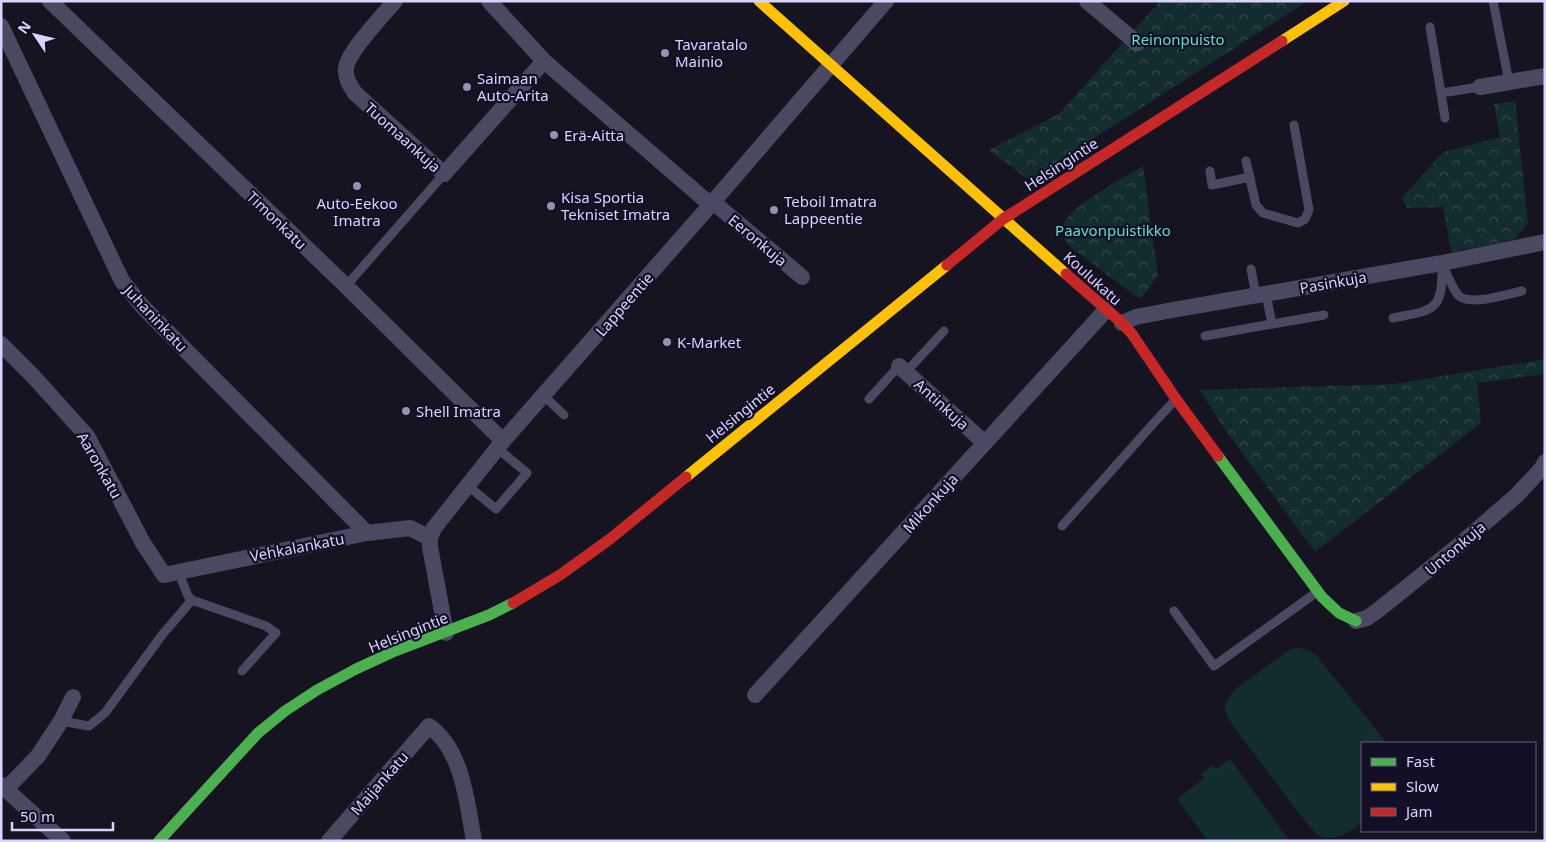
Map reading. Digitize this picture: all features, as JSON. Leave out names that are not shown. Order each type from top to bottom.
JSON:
[{"type":"main road","name":"Koulukatu","points":[[759,1],[830,66],[1122,323],[1132,334],[1176,399],[1318,592],[1332,609],[1342,617],[1356,621]]},
{"type":"main road","name":"Helsingintie","points":[[159,841],[258,733],[285,712],[317,690],[356,669],[395,651],[490,615],[522,599],[560,575],[610,538],[1003,219],[1344,1]]},
{"type":"street","name":"Timonkatu","points":[[50,1],[346,286],[500,444]]},
{"type":"street","name":"Tuomaankuja","points":[[395,1],[353,51],[346,66],[347,81],[355,93],[444,174],[544,61]]},
{"type":"street","points":[[489,1],[544,61],[712,203]]},
{"type":"street","name":"Lappeentie","points":[[430,538],[434,528],[500,444],[712,203],[886,1]]},
{"type":"street","points":[[1087,1],[1137,43]]},
{"type":"street","name":"Juhaninkatu","points":[[1,26],[122,281],[142,306],[367,533]]},
{"type":"street","points":[[1480,87],[1545,76]]},
{"type":"street","name":"Eeronkuja","points":[[712,203],[802,277]]},
{"type":"street","name":"Pasinkuja","points":[[1122,323],[1136,317],[1167,311],[1442,263],[1545,242]]},
{"type":"street","name":"Mikonkuja","points":[[755,696],[1106,310]]},
{"type":"street","name":"Aaronkatu","points":[[1,344],[33,376],[87,436],[143,543],[171,573]]},
{"type":"street","name":"Antinkuja","points":[[903,369],[985,443]]},
{"type":"street","name":"Untonkuja","points":[[1356,621],[1367,618],[1377,611],[1458,546],[1516,496],[1542,468],[1545,462]]},
{"type":"street","name":"Vehkalankatu","points":[[171,573],[367,533],[410,528],[430,538]]},
{"type":"street","points":[[430,538],[446,632]]},
{"type":"street","points":[[63,841],[3,787],[38,756],[61,721],[73,697]]},
{"type":"street","name":"Maijankatu","points":[[329,841],[429,726],[438,732],[449,747],[463,779],[474,841]]},
{"type":"lane","points":[[1494,1],[1508,82]]},
{"type":"lane","points":[[1430,27],[1445,118]]},
{"type":"lane","points":[[1441,93],[1480,87]]},
{"type":"lane","points":[[1246,161],[1256,205],[1263,213],[1298,224],[1305,219],[1309,210],[1294,125]]},
{"type":"lane","points":[[1210,171],[1212,184],[1250,177]]},
{"type":"lane","points":[[346,286],[444,174]]},
{"type":"lane","points":[[1442,263],[1459,296],[1466,299],[1479,300],[1522,291]]},
{"type":"lane","points":[[1393,318],[1425,311],[1437,302],[1441,293],[1442,263]]},
{"type":"lane","points":[[1251,269],[1272,324]]},
{"type":"lane","points":[[1205,336],[1324,315]]},
{"type":"lane","points":[[869,399],[944,331]]},
{"type":"lane","points":[[543,395],[564,415]]},
{"type":"lane","points":[[1062,526],[1176,399]]},
{"type":"lane","points":[[467,485],[496,509],[527,473],[500,444]]},
{"type":"lane","points":[[171,573],[192,600],[266,626],[276,634],[242,671]]},
{"type":"lane","points":[[1174,611],[1214,666],[1318,592]]},
{"type":"lane","points":[[61,721],[89,726],[105,713],[162,634],[192,600]]},
{"type":"green space","name":"Reinonpuisto","points":[[1160,1],[1308,1],[1029,180],[989,150],[1059,114]]},
{"type":"green space","points":[[1515,101],[1528,223],[1514,240],[1451,252],[1443,207],[1407,208],[1402,198],[1443,152],[1500,137],[1494,104]]},
{"type":"green space","name":"Paavonpuistikko","points":[[1143,166],[1158,276],[1141,298],[1137,297],[1069,246],[1063,231],[1065,221],[1070,214],[1101,191]]},
{"type":"green space","points":[[1545,359],[1545,374],[1477,383],[1481,423],[1315,552],[1223,427],[1200,390],[1394,384]]},
{"type":"green space","points":[[1297,648],[1307,649],[1316,655],[1386,742],[1361,742],[1361,824],[1338,837],[1327,838],[1312,830],[1235,729],[1227,716],[1224,706],[1234,690],[1289,650]]},
{"type":"green space","points":[[1230,759],[1290,841],[1208,841],[1177,799],[1204,778],[1201,774],[1213,765],[1216,769]]},
{"type":"traffic: fast","points":[[1218,456],[1322,597],[1339,613],[1356,621]]},
{"type":"traffic: fast","points":[[159,841],[258,733],[285,711],[317,690],[356,669],[395,651],[489,615],[513,603]]},
{"type":"traffic: slow","points":[[759,1],[1066,274]]},
{"type":"traffic: slow","points":[[1282,41],[1344,1]]},
{"type":"traffic: slow","points":[[686,477],[947,265]]},
{"type":"traffic: jam","points":[[947,265],[1003,219],[1282,41]]},
{"type":"traffic: jam","points":[[1066,274],[1132,334],[1218,456]]},
{"type":"traffic: jam","points":[[513,603],[560,575],[610,539],[686,477]]},
{"type":"place","name":"Tavaratalo Mainio","points":[[665,53]]},
{"type":"place","name":"Saimaan Auto-Arita","points":[[467,87]]},
{"type":"place","name":"Erä-Aitta","points":[[554,135]]},
{"type":"place","name":"Auto-Eekoo Imatra","points":[[357,186]]},
{"type":"place","name":"Kisa Sportia Tekniset Imatra","points":[[551,206]]},
{"type":"place","name":"Teboil Imatra Lappeentie","points":[[774,210]]},
{"type":"place","name":"K-Market","points":[[667,342]]},
{"type":"place","name":"Shell Imatra","points":[[406,411]]}]
